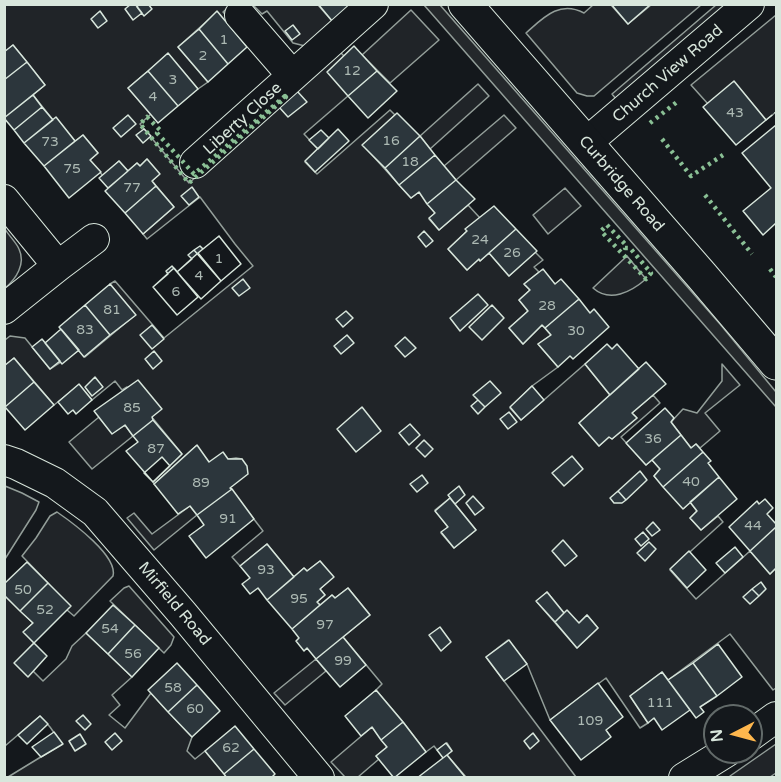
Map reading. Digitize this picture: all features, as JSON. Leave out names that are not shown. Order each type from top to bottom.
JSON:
[{"type":"main road","name":"Curbridge Road","points":[[465,4],[777,363]]},
{"type":"street","name":"Liberty Close","points":[[195,162],[373,4]]},
{"type":"street","name":"Church View Road","points":[[586,144],[749,4]]},
{"type":"street","name":"Liberty Close","points":[[240,15],[292,75]]},
{"type":"street","points":[[4,200],[58,266]]},
{"type":"street","points":[[4,309],[94,239]]},
{"type":"street","name":"Mirfield Road","points":[[4,460],[55,483],[96,512],[319,777]]},
{"type":"street","points":[[763,727],[777,717]]},
{"type":"street","points":[[684,777],[706,764]]},
{"type":"shaded area","points":[[4,5],[231,5],[223,12],[239,29],[235,33],[217,12],[178,47],[208,82],[198,89],[168,54],[128,88],[151,114],[140,124],[189,183],[339,51],[344,56],[348,96],[304,134],[318,149],[305,162],[317,174],[390,110],[395,115],[363,145],[411,198],[419,192],[435,213],[429,219],[439,230],[468,205],[480,218],[466,229],[467,231],[448,249],[467,270],[489,253],[509,276],[535,252],[543,260],[534,267],[539,272],[524,284],[530,290],[519,300],[528,311],[509,328],[523,344],[542,325],[551,335],[538,344],[558,367],[532,386],[510,408],[521,420],[585,364],[610,395],[579,423],[599,446],[609,437],[612,439],[637,418],[632,413],[653,395],[660,403],[621,437],[646,465],[652,460],[660,469],[654,476],[684,508],[690,502],[697,511],[690,518],[701,530],[718,516],[723,522],[670,570],[696,599],[750,551],[770,574],[776,568],[776,688],[773,690],[730,634],[668,680],[662,672],[630,696],[648,723],[640,728],[606,678],[550,720],[527,664],[508,640],[486,657],[576,777],[466,777],[447,755],[452,751],[447,743],[437,750],[434,746],[426,752],[376,690],[382,684],[343,637],[370,615],[348,588],[335,598],[332,595],[320,605],[317,602],[325,595],[320,589],[333,577],[320,561],[307,571],[304,568],[294,577],[267,544],[240,566],[232,557],[263,531],[230,488],[242,459],[209,462],[196,446],[154,484],[153,482],[182,454],[127,387],[122,390],[115,381],[92,400],[79,385],[54,405],[14,358],[5,366],[5,340],[10,336],[25,338],[50,369],[79,350],[85,357],[135,315],[110,284],[115,281],[164,338],[253,266],[200,197],[147,239],[143,234],[174,207],[152,181],[159,174],[147,159],[140,166],[137,163],[128,171],[119,161],[103,176],[90,160],[98,153],[83,135],[75,141],[56,118],[53,120],[33,95],[45,85],[13,45],[5,52]],"holes":[[[450,498],[476,530],[454,548],[441,533],[448,527],[435,510]],[[547,592],[564,613],[579,623],[587,615],[598,628],[577,648],[537,602]]]},
{"type":"shaded area","points":[[253,5],[318,5],[333,22],[305,46],[293,43],[267,11],[262,14]]},
{"type":"shaded area","points":[[424,5],[440,5],[720,324],[776,392],[776,407]]},
{"type":"shaded area","points":[[593,5],[611,5],[628,24],[651,5],[701,5],[594,96],[587,96],[577,93],[526,33],[552,12],[567,9],[584,13]]},
{"type":"shaded area","points":[[716,5],[729,5],[616,99],[612,94]]},
{"type":"shaded area","points":[[411,10],[439,40],[390,83],[362,55]]},
{"type":"shaded area","points":[[776,15],[776,112],[766,120],[734,82],[708,104],[691,85]]},
{"type":"shaded area","points":[[478,84],[489,96],[430,149],[420,136]]},
{"type":"shaded area","points":[[504,115],[516,128],[456,180],[444,166]]},
{"type":"shaded area","points":[[565,188],[581,206],[548,234],[533,215]]},
{"type":"shaded area","points":[[5,229],[18,246],[21,266],[16,276],[5,288]]},
{"type":"shaded area","points":[[627,256],[646,279],[620,294],[606,295],[593,288]]},
{"type":"shaded area","points":[[722,364],[740,385],[705,413],[720,431],[700,448],[696,444],[691,448],[671,422],[683,409],[697,413],[722,381]]},
{"type":"shaded area","points":[[99,417],[112,433],[125,425],[133,436],[92,469],[69,442]]},
{"type":"shaded area","points":[[5,486],[39,502],[5,559]]},
{"type":"shaded area","points":[[190,506],[197,515],[154,550],[127,518],[134,513],[152,534]]},
{"type":"shaded area","points":[[57,512],[102,550],[113,568],[113,576],[74,616],[48,583],[22,556],[50,516]]},
{"type":"shaded area","points":[[129,586],[174,637],[164,653],[110,601]]},
{"type":"shaded area","points":[[4,595],[33,623],[24,632],[34,643],[15,663],[33,671],[43,681],[66,659],[72,646],[86,633],[132,677],[112,695],[120,705],[109,715],[125,728],[151,693],[192,737],[187,751],[195,759],[205,751],[227,777],[8,777],[62,744],[40,716],[5,746]]},
{"type":"shaded area","points":[[316,659],[326,671],[285,705],[274,693]]},
{"type":"shaded area","points":[[372,727],[387,747],[376,756],[379,759],[358,777],[345,777],[331,762]]},
{"type":"shaded area","points":[[776,744],[776,773],[770,777],[730,776],[747,764],[763,764],[763,753]]},
{"type":"building","points":[[135,4],[142,13],[133,20],[125,9]]},
{"type":"building","points":[[139,4],[148,4],[152,9],[144,16],[137,7]]},
{"type":"building","points":[[318,4],[354,4],[333,22]]},
{"type":"building","points":[[611,4],[651,4],[628,24]]},
{"type":"building","points":[[100,11],[107,21],[98,28],[91,19]]},
{"type":"building","points":[[217,11],[247,47],[228,64],[199,29]]},
{"type":"building","points":[[293,25],[300,34],[292,40],[285,31]]},
{"type":"building","points":[[199,29],[228,64],[208,82],[178,47]]},
{"type":"building","points":[[13,45],[27,62],[4,80],[4,52]]},
{"type":"building","points":[[354,46],[377,71],[348,96],[327,72]]},
{"type":"building","points":[[168,53],[198,89],[178,106],[148,71]]},
{"type":"building","points":[[27,62],[45,85],[4,118],[4,80]]},
{"type":"building","points":[[148,71],[178,106],[158,123],[128,88]]},
{"type":"building","points":[[377,71],[397,91],[368,118],[348,96]]},
{"type":"building","points":[[734,81],[766,120],[736,145],[703,107]]},
{"type":"building","points":[[297,91],[307,102],[288,117],[279,107]]},
{"type":"building","points":[[33,95],[42,107],[14,130],[4,118]]},
{"type":"building","points":[[42,107],[53,120],[24,143],[14,130]]},
{"type":"building","points":[[397,113],[420,136],[385,168],[362,145]]},
{"type":"building","points":[[128,115],[136,124],[121,137],[113,128]]},
{"type":"building","points":[[56,117],[75,141],[44,166],[24,143]]},
{"type":"building","points":[[776,125],[776,223],[763,235],[743,211],[771,188],[742,153]]},
{"type":"building","points":[[144,129],[151,136],[143,143],[136,135]]},
{"type":"building","points":[[338,129],[349,141],[315,172],[305,161]]},
{"type":"building","points":[[321,130],[329,138],[318,149],[309,140]]},
{"type":"building","points":[[83,135],[98,153],[90,160],[101,172],[69,198],[44,166]]},
{"type":"building","points":[[420,136],[435,155],[399,185],[385,168]]},
{"type":"building","points":[[435,155],[456,180],[427,204],[419,192],[411,198],[399,185]]},
{"type":"building","points":[[147,159],[160,174],[152,181],[156,186],[125,213],[105,191],[137,163],[140,166]]},
{"type":"building","points":[[119,161],[128,171],[108,188],[99,178]]},
{"type":"building","points":[[456,180],[475,199],[439,230],[429,218],[435,213],[427,204]]},
{"type":"building","points":[[156,186],[174,207],[143,234],[125,213]]},
{"type":"building","points":[[192,187],[199,197],[189,205],[181,196]]},
{"type":"building","points":[[494,206],[516,229],[467,270],[448,249],[467,231],[465,229]]},
{"type":"building","points":[[516,229],[537,251],[509,276],[489,253]]},
{"type":"building","points":[[424,231],[433,241],[426,247],[418,237]]},
{"type":"building","points":[[219,236],[241,264],[221,281],[198,253]]},
{"type":"building","points":[[219,236],[241,264],[221,281],[194,250],[200,246],[203,249]]},
{"type":"building","points":[[194,250],[221,281],[201,299],[177,272],[192,259],[188,255]]},
{"type":"building","points":[[198,253],[221,281],[201,299],[177,272]]},
{"type":"building","points":[[172,266],[198,297],[177,315],[153,287],[168,274],[166,271]]},
{"type":"building","points":[[174,268],[198,297],[177,315],[153,287]]},
{"type":"building","points":[[543,269],[555,284],[561,279],[579,299],[545,328],[542,325],[523,344],[509,328],[528,311],[519,300],[530,290],[524,284]]},
{"type":"building","points":[[243,279],[250,288],[239,296],[232,288]]},
{"type":"building","points":[[110,284],[136,315],[110,335],[85,305]]},
{"type":"building","points":[[478,294],[488,305],[460,331],[450,318]]},
{"type":"building","points":[[579,299],[590,313],[594,309],[609,327],[573,359],[570,356],[558,367],[538,344],[551,335],[545,328]]},
{"type":"building","points":[[85,305],[110,335],[84,357],[59,327]]},
{"type":"building","points":[[492,305],[504,318],[482,340],[469,327]]},
{"type":"building","points":[[346,311],[353,318],[343,327],[336,319]]},
{"type":"building","points":[[152,325],[164,339],[152,349],[140,335]]},
{"type":"building","points":[[61,329],[79,350],[62,364],[45,343]]},
{"type":"building","points":[[347,335],[354,343],[341,354],[334,346]]},
{"type":"building","points":[[405,337],[416,348],[405,357],[395,346]]},
{"type":"building","points":[[42,339],[60,361],[50,369],[32,347]]},
{"type":"building","points":[[607,344],[612,349],[617,344],[639,369],[610,395],[585,364]]},
{"type":"building","points":[[154,351],[162,361],[153,369],[145,359]]},
{"type":"building","points":[[14,358],[34,382],[5,407],[4,366]]},
{"type":"building","points":[[646,362],[666,384],[632,413],[637,418],[612,439],[609,437],[599,446],[579,423]]},
{"type":"building","points":[[95,377],[103,387],[92,396],[85,387]]},
{"type":"building","points":[[138,380],[162,409],[152,417],[153,420],[133,436],[125,425],[112,434],[94,411]]},
{"type":"building","points":[[490,381],[501,393],[485,407],[473,395]]},
{"type":"building","points":[[34,382],[54,405],[25,430],[5,407]]},
{"type":"building","points":[[79,384],[92,400],[76,414],[73,410],[68,414],[58,402]]},
{"type":"building","points":[[532,386],[544,400],[521,420],[510,407]]},
{"type":"building","points":[[478,400],[485,407],[478,414],[471,406]]},
{"type":"building","points":[[362,407],[381,431],[356,452],[337,429]]},
{"type":"building","points":[[665,408],[674,418],[671,422],[681,435],[646,465],[626,443]]},
{"type":"building","points":[[509,412],[517,422],[508,429],[500,419]]},
{"type":"building","points":[[153,420],[182,454],[153,482],[126,451],[138,442],[133,436]]},
{"type":"building","points":[[410,424],[420,435],[409,445],[399,433]]},
{"type":"building","points":[[681,435],[691,448],[696,444],[703,452],[663,487],[654,476],[660,469],[652,460]]},
{"type":"building","points":[[424,440],[433,449],[425,457],[416,448]]},
{"type":"building","points":[[197,445],[209,462],[223,452],[228,459],[242,459],[247,466],[248,474],[197,515],[190,506],[178,514],[154,484]]},
{"type":"building","points":[[703,452],[711,461],[708,463],[719,477],[683,509],[663,487]]},
{"type":"building","points":[[572,456],[583,469],[564,486],[552,473]]},
{"type":"building","points":[[162,457],[170,466],[153,482],[144,473]]},
{"type":"building","points":[[640,471],[647,480],[626,500],[618,491]]},
{"type":"building","points":[[422,475],[428,483],[417,492],[410,484]]},
{"type":"building","points":[[719,477],[737,499],[701,530],[690,518],[697,511],[690,502]]},
{"type":"building","points":[[459,486],[465,495],[455,504],[448,495]]},
{"type":"building","points":[[232,489],[254,519],[206,558],[189,536],[204,525],[197,515]]},
{"type":"building","points":[[618,491],[626,500],[622,503],[614,503],[610,498]]},
{"type":"building","points":[[473,496],[484,508],[475,515],[466,503]]},
{"type":"building","points":[[450,498],[476,530],[454,548],[441,532],[448,527],[435,511]]},
{"type":"building","points":[[765,499],[773,508],[767,514],[776,527],[750,551],[729,527],[757,501],[759,504]]},
{"type":"building","points":[[653,522],[660,530],[652,536],[646,529]]},
{"type":"building","points":[[776,527],[776,568],[770,574],[750,551]]},
{"type":"building","points":[[643,532],[649,539],[641,546],[635,539]]},
{"type":"building","points":[[563,540],[577,556],[565,566],[552,551]]},
{"type":"building","points":[[649,542],[656,549],[645,561],[637,553]]},
{"type":"building","points":[[267,544],[294,577],[267,600],[258,588],[250,594],[242,584],[250,578],[240,566]]},
{"type":"building","points":[[735,547],[743,557],[725,573],[716,563]]},
{"type":"building","points":[[689,551],[706,570],[687,588],[670,569]]},
{"type":"building","points":[[320,561],[334,577],[320,589],[325,595],[317,602],[320,605],[292,629],[267,600],[304,568],[307,571]]},
{"type":"building","points":[[27,562],[48,583],[20,611],[4,595],[4,584]]},
{"type":"building","points":[[761,582],[766,589],[759,596],[752,589]]},
{"type":"building","points":[[48,583],[71,606],[34,643],[23,632],[33,623],[20,611]]},
{"type":"building","points":[[348,588],[370,615],[316,659],[307,648],[304,651],[296,641],[299,638],[292,629],[332,595],[335,598]]},
{"type":"building","points":[[752,589],[759,596],[750,604],[743,597]]},
{"type":"building","points":[[547,592],[564,613],[555,622],[536,601]]},
{"type":"building","points":[[113,605],[135,625],[108,654],[86,633]]},
{"type":"building","points":[[567,610],[579,623],[587,615],[598,628],[577,648],[555,622]]},
{"type":"building","points":[[135,625],[159,648],[132,677],[108,654]]},
{"type":"building","points":[[440,627],[451,642],[441,651],[429,635]]},
{"type":"building","points":[[343,637],[366,665],[340,687],[316,659]]},
{"type":"building","points":[[509,640],[527,664],[504,681],[486,657]]},
{"type":"building","points":[[34,643],[47,656],[28,677],[14,663]]},
{"type":"building","points":[[718,644],[742,677],[717,696],[693,663]]},
{"type":"building","points":[[177,663],[197,685],[168,712],[148,690]]},
{"type":"building","points":[[693,663],[717,696],[700,707],[703,713],[696,718],[668,680]]},
{"type":"building","points":[[662,672],[690,710],[662,730],[654,718],[648,723],[630,696]]},
{"type":"building","points":[[598,683],[623,717],[606,730],[611,737],[581,760],[550,720]]},
{"type":"building","points":[[197,685],[220,711],[192,737],[168,712]]},
{"type":"building","points":[[376,690],[403,722],[381,740],[372,727],[361,736],[345,716]]},
{"type":"building","points":[[83,715],[91,724],[85,730],[76,721]]},
{"type":"building","points":[[40,716],[48,724],[27,744],[18,735]]},
{"type":"building","points":[[403,722],[426,752],[394,778],[376,756],[387,747],[381,740]]},
{"type":"building","points":[[235,726],[254,749],[224,774],[205,751]]},
{"type":"building","points":[[54,732],[63,744],[41,757],[32,747]]},
{"type":"building","points":[[115,733],[122,741],[112,750],[105,742]]},
{"type":"building","points":[[533,733],[539,741],[530,749],[524,741]]},
{"type":"building","points":[[80,734],[86,744],[75,751],[69,741]]},
{"type":"building","points":[[446,743],[452,751],[443,758],[437,750]]},
{"type":"building","points":[[254,749],[275,774],[271,778],[227,778],[224,774]]},
{"type":"building","points":[[447,755],[466,778],[417,778],[443,758]]},
{"type":"hedge","points":[[285,96],[189,183],[140,124],[147,117],[160,130],[157,133],[194,174],[285,96]]},
{"type":"hedge","points":[[650,123],[677,102]]},
{"type":"hedge","points":[[662,139],[691,176],[723,155]]},
{"type":"hedge","points":[[705,195],[752,254]]},
{"type":"hedge","points":[[607,225],[625,244],[625,248],[630,248],[651,273],[646,279],[601,231],[607,225]]},
{"type":"hedge","points":[[770,269],[776,277]]},
{"type":"fence","points":[[766,120],[776,112]]}]
